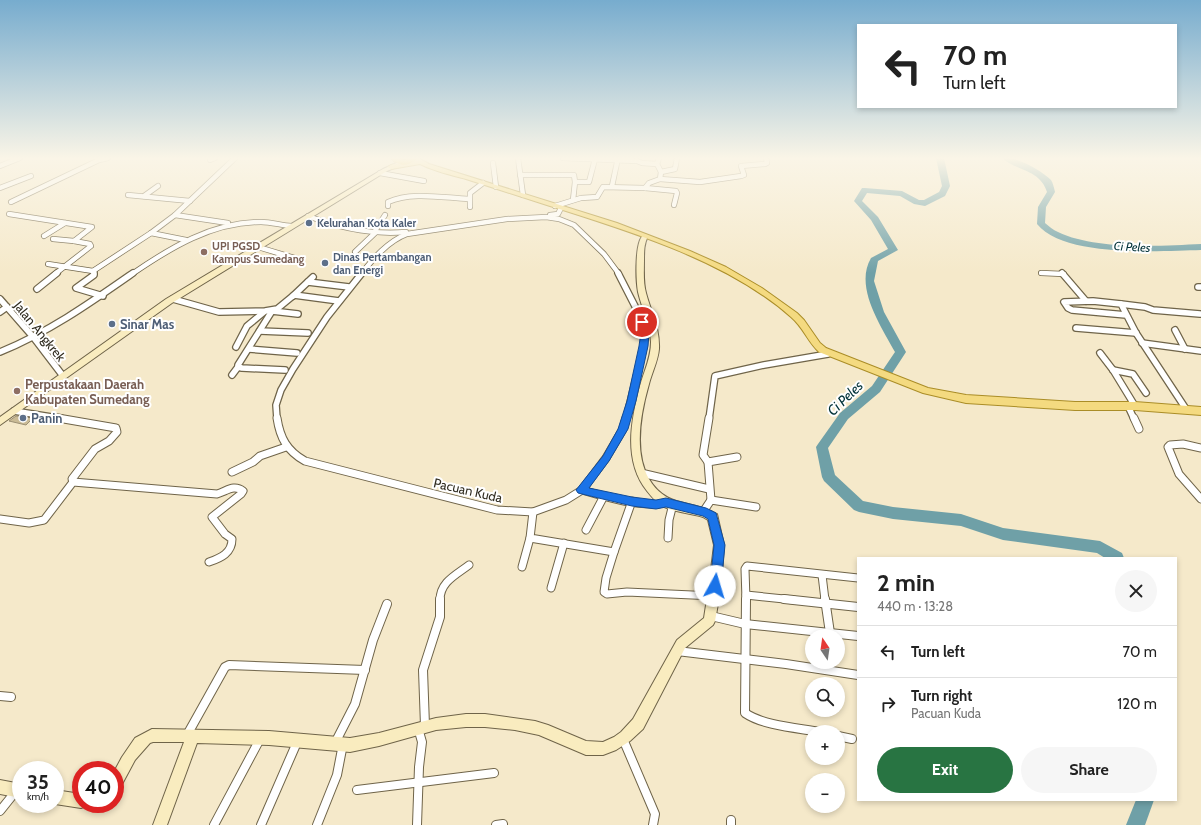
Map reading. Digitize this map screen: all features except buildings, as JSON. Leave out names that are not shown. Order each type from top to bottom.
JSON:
[{"type":"main road","points":[[527,196],[645,236],[722,269],[745,281],[793,314],[802,323],[816,345],[828,354],[842,357],[926,391],[966,399],[1000,403],[1075,406],[1132,406],[1201,411]]},
{"type":"street","points":[[11,202],[22,196]]},
{"type":"street","points":[[149,196],[190,201]]},
{"type":"street","points":[[48,264],[93,271],[151,233],[175,215],[195,196]]},
{"type":"street","points":[[0,422],[173,299],[338,196]]},
{"type":"street","points":[[308,216],[336,226],[376,232],[399,233],[536,214],[554,215],[558,214],[558,207],[574,200],[597,196]]},
{"type":"street","points":[[674,205],[676,196]]},
{"type":"street","points":[[388,206],[388,201],[391,200],[440,197],[469,199],[470,208]]},
{"type":"street","points":[[9,214],[92,227],[74,241]]},
{"type":"street","points":[[175,215],[233,223],[266,222],[291,226]]},
{"type":"street","points":[[355,252],[376,232],[385,215]]},
{"type":"street","name":"Pacuan Kuda","points":[[546,217],[567,222],[588,237],[604,254],[618,273],[639,314],[645,332],[635,385],[623,429],[606,458],[582,490],[566,500],[532,512],[497,510],[341,471],[305,461],[296,456],[286,447],[283,442],[276,416],[276,404],[281,391],[304,352],[349,288],[386,247],[396,239],[412,233],[497,221],[546,217]]},
{"type":"street","points":[[44,236],[64,222]]},
{"type":"street","points":[[0,352],[34,338],[61,323],[186,240],[233,223]]},
{"type":"street","points":[[151,233],[186,240]]},
{"type":"street","points":[[645,236],[641,247],[642,290],[651,318],[655,342],[654,360],[646,381],[634,442],[641,473],[649,487],[669,504],[668,538]]},
{"type":"street","points":[[37,289],[91,245],[74,241],[53,239]]},
{"type":"street","points":[[258,247],[298,258]]},
{"type":"street","points":[[93,271],[94,275],[76,288],[102,296]]},
{"type":"street","points":[[1041,273],[1064,274],[1080,291],[1086,301]]},
{"type":"street","points":[[236,346],[249,322],[268,311],[280,307],[313,277]]},
{"type":"street","points":[[308,282],[349,288]]},
{"type":"street","points":[[293,296],[339,301]]},
{"type":"street","name":"Jalan Angkrek","points":[[0,299],[34,338],[63,376]]},
{"type":"street","points":[[173,299],[219,312],[268,311],[298,314]]},
{"type":"street","points":[[1126,314],[1072,310],[1068,308],[1064,302],[1086,301],[1122,304],[1145,307],[1153,310],[1201,315]]},
{"type":"street","points":[[1122,304],[1142,343],[1186,409]]},
{"type":"street","points":[[0,312],[7,307]]},
{"type":"street","points":[[232,375],[238,368],[238,365],[260,331],[268,311]]},
{"type":"street","points":[[1076,328],[1136,333]]},
{"type":"street","points":[[1175,330],[1185,349]]},
{"type":"street","points":[[260,331],[308,333]]},
{"type":"street","points":[[1142,343],[1201,351]]},
{"type":"street","points":[[249,349],[297,353]]},
{"type":"street","points":[[1100,352],[1113,370],[1132,406],[1139,429]]},
{"type":"street","points":[[703,512],[711,500],[708,480],[708,462],[703,455],[713,398],[713,380],[716,374],[828,354]]},
{"type":"street","points":[[238,368],[285,370]]},
{"type":"street","points":[[1113,370],[1133,374],[1146,393]]},
{"type":"street","points":[[0,520],[29,522],[44,520],[73,482],[72,479],[95,449],[109,441],[117,432],[116,428],[14,411]]},
{"type":"street","points":[[1201,448],[1183,444],[1170,445],[1168,447],[1178,474],[1201,499]]},
{"type":"street","points":[[232,472],[253,462],[260,456],[286,447]]},
{"type":"street","points":[[708,462],[737,457]]},
{"type":"street","points":[[641,473],[710,489]]},
{"type":"street","points":[[73,482],[217,494],[230,487],[240,488],[243,491],[241,494],[212,517],[225,534],[232,540],[231,549],[222,559],[209,562]]},
{"type":"street","points":[[124,768],[138,744],[145,738],[152,735],[261,738],[361,744],[422,727],[468,719],[507,722],[544,730],[591,750],[599,750],[624,739],[638,724],[682,644],[704,627],[709,621],[714,596],[720,545],[713,517],[703,512],[669,504],[656,504],[604,496],[582,490]]},
{"type":"street","points":[[586,530],[604,496]]},
{"type":"street","points":[[711,500],[756,507]]},
{"type":"street","points":[[632,501],[606,578],[605,593],[648,592],[676,595],[694,594],[714,596]]},
{"type":"street","points":[[522,567],[530,538],[532,512]]},
{"type":"street","points":[[530,538],[614,552]]},
{"type":"street","points":[[551,588],[564,543]]},
{"type":"street","points":[[417,825],[422,742],[423,670],[440,617],[440,593],[446,582],[469,565]]},
{"type":"street","points":[[805,729],[767,722],[747,716],[744,711],[746,660],[745,569],[747,566],[857,578]]},
{"type":"street","points":[[822,575],[830,629]]},
{"type":"street","points":[[746,595],[857,606]]},
{"type":"street","points":[[317,825],[337,775],[339,743],[355,704],[373,640],[387,604]]},
{"type":"street","points":[[711,616],[745,624],[805,630]]},
{"type":"street","points":[[845,634],[857,636]]},
{"type":"street","points":[[677,651],[786,664],[857,675]]},
{"type":"street","points":[[160,825],[190,736],[225,667],[229,665],[365,670]]},
{"type":"street","points":[[0,696],[11,697]]},
{"type":"street","points":[[214,825],[261,738]]},
{"type":"street","points":[[845,738],[852,739]]},
{"type":"street","points":[[624,739],[655,814],[652,825]]},
{"type":"street","points":[[261,825],[298,740]]},
{"type":"street","points":[[357,790],[419,781],[494,773]]},
{"type":"street","points":[[0,787],[12,789]]},
{"type":"street","points":[[0,811],[12,798]]},
{"type":"waterway","name":"Ci Peles","points":[[861,196],[858,201],[875,219],[893,250],[874,260],[869,281],[879,312],[901,352],[876,389],[844,416],[822,447],[829,477],[859,506],[893,513],[961,520],[1003,534],[1100,547],[1115,557]]},
{"type":"waterway","name":"Ci Peles","points":[[907,196],[917,202],[925,203],[937,196]]},
{"type":"waterway","name":"Ci Peles","points":[[1048,196],[1042,207],[1041,224],[1054,234],[1084,244],[1147,249],[1201,247]]},
{"type":"waterway","name":"Ci Peles","points":[[1135,825],[1145,801]]},
{"type":"place","name":"Kelurahan Kota Kaler","points":[[309,223]]},
{"type":"place","name":"UPI PGSD Kampus Sumedang","points":[[204,252]]},
{"type":"place","name":"Dinas Pertambangan dan Energi","points":[[325,263]]},
{"type":"place","name":"Sinar Mas","points":[[112,324]]},
{"type":"place","name":"Perpustakaan Daerah Kabupaten Sumedang","points":[[17,391]]},
{"type":"place","name":"Panin","points":[[23,418]]},
{"type":"route","points":[[642,322],[645,332],[644,346],[632,401],[623,429],[606,458],[582,490],[632,501],[656,504],[666,503],[706,512],[713,517],[720,545],[715,586]]}]
